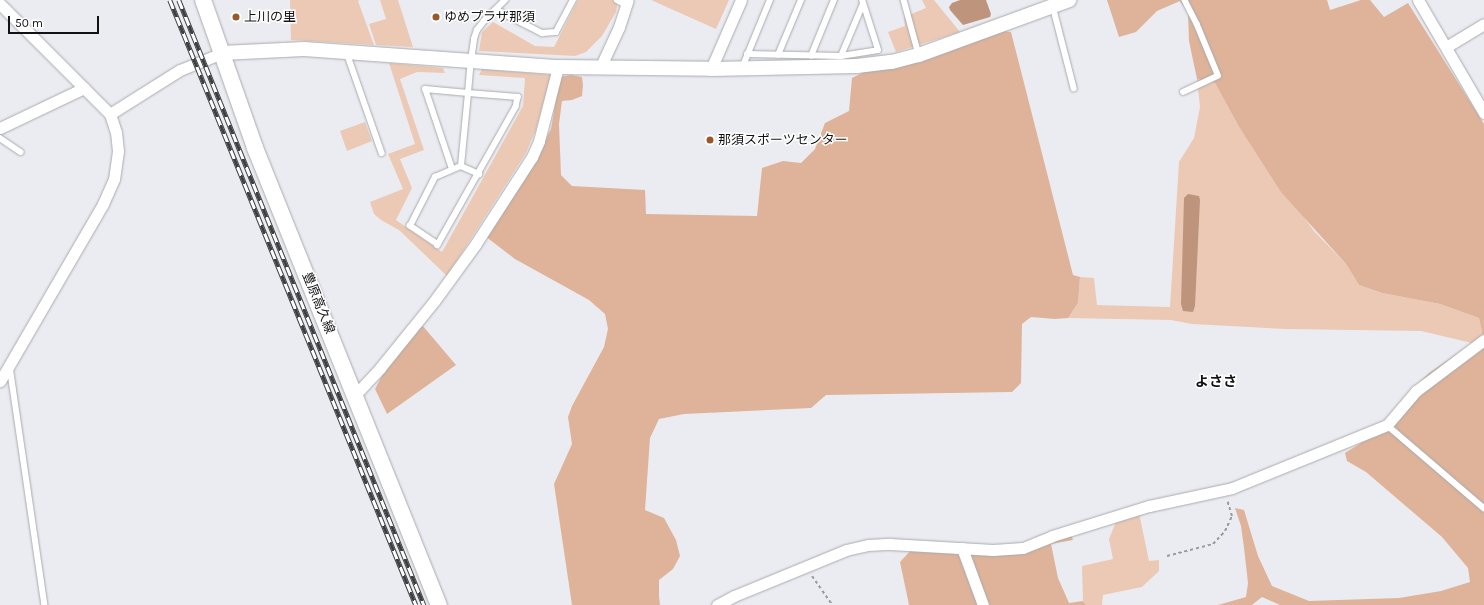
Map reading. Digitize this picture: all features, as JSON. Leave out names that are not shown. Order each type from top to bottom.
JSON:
[{"type":"main road","name":"豊原高久線","points":[[203,0],[255,148],[439,605]]},
{"type":"street","points":[[712,69],[741,0]]},
{"type":"street","points":[[110,114],[141,96],[180,70],[222,54],[304,48],[471,61],[600,68],[712,69],[856,66],[892,62],[919,55],[1068,0]]},
{"type":"street","points":[[1418,0],[1484,113]]},
{"type":"street","points":[[600,68],[619,27],[624,2]]},
{"type":"street","points":[[0,4],[110,114],[116,132],[118,151],[118,164],[114,179],[103,204],[0,381]]},
{"type":"street","points":[[1446,47],[1484,24]]},
{"type":"street","points":[[355,395],[380,368],[435,300],[475,245],[532,156],[538,141],[558,66]]},
{"type":"street","points":[[0,128],[84,88]]},
{"type":"street","points":[[717,605],[803,567],[846,550],[868,545],[890,544],[993,550],[1023,548],[1052,536],[1148,506],[1225,490],[1388,425],[1416,391],[1484,340]]},
{"type":"street","points":[[962,548],[983,605]]},
{"type":"lane","points":[[461,166],[474,39],[477,30],[505,0]]},
{"type":"lane","points":[[497,10],[542,33],[556,32],[573,0]]},
{"type":"lane","points":[[741,68],[770,0]]},
{"type":"lane","points":[[778,55],[801,0]]},
{"type":"lane","points":[[811,56],[834,0]]},
{"type":"lane","points":[[904,0],[919,55]]},
{"type":"lane","points":[[1183,92],[1218,76],[1197,26],[1184,0]]},
{"type":"lane","points":[[747,54],[841,56],[878,50],[863,2]]},
{"type":"lane","points":[[841,56],[863,2]]},
{"type":"lane","points":[[1053,6],[1074,88]]},
{"type":"lane","points":[[346,51],[382,153]]},
{"type":"lane","points":[[452,169],[425,88],[518,97],[516,107],[479,174],[438,245],[410,226],[435,176],[461,166],[479,174]]},
{"type":"lane","points":[[0,138],[21,152]]},
{"type":"lane","points":[[10,365],[45,605]]},
{"type":"lane","points":[[1388,425],[1484,508]]},
{"type":"path","points":[[1167,556],[1213,544],[1225,531],[1232,516],[1225,490]]},
{"type":"path","points":[[803,567],[818,582],[832,605]]},
{"type":"shaded area","points":[[290,0],[360,0],[358,1],[374,45],[291,40]]},
{"type":"shaded area","points":[[380,0],[398,0],[413,47],[376,45],[369,24],[386,19]]},
{"type":"shaded area","points":[[578,0],[618,0],[616,12],[602,36],[586,52],[575,56],[479,51],[482,32],[493,22],[535,46],[554,47]]},
{"type":"shaded area","points":[[651,0],[729,0],[716,29]]},
{"type":"shaded area","points":[[922,0],[934,0],[960,32],[896,52],[888,32],[905,26],[904,17],[926,8]]},
{"type":"shaded area","points":[[960,0],[986,0],[991,14],[990,17],[963,25],[949,7],[952,3]]},
{"type":"shaded area","points":[[1107,0],[1327,0],[1330,10],[1361,0],[1370,0],[1384,17],[1408,3],[1484,124],[1484,605],[1280,605],[1262,597],[1252,605],[1218,605],[1246,597],[1248,583],[1244,548],[1241,526],[1235,508],[1244,510],[1258,556],[1272,586],[1309,601],[1399,598],[1441,591],[1470,582],[1468,568],[1442,537],[1366,472],[1347,461],[1345,453],[1369,438],[1402,400],[1429,373],[1483,336],[1479,318],[1440,304],[1382,293],[1359,285],[1346,264],[1281,192],[1238,125],[1215,83],[1197,79],[1189,41],[1188,12],[1180,1],[1157,11],[1136,32],[1119,37]]},
{"type":"shaded area","points":[[1003,31],[1011,32],[1073,275],[1080,277],[1078,303],[1068,318],[1055,319],[1031,317],[1022,324],[1021,383],[1012,392],[826,395],[811,408],[684,414],[659,419],[650,438],[645,510],[664,518],[676,540],[680,556],[673,569],[659,580],[660,605],[572,605],[554,484],[572,444],[568,417],[572,406],[604,347],[608,329],[605,314],[589,300],[515,259],[485,236],[525,180],[551,129],[560,77],[571,75],[582,77],[583,85],[582,96],[572,100],[562,101],[559,124],[561,175],[572,186],[645,190],[646,214],[757,216],[762,168],[783,161],[801,163],[815,149],[825,123],[849,111],[852,78],[866,71]]},
{"type":"shaded area","points":[[389,63],[443,68],[445,73],[417,72],[400,79],[424,150],[400,159],[412,188],[396,220],[442,252],[523,106],[525,78],[479,75],[482,69],[551,75],[536,129],[526,153],[447,276],[399,230],[381,220],[374,214],[370,202],[403,189],[388,154],[415,144]]},
{"type":"shaded area","points":[[1197,79],[1215,83],[1238,125],[1314,231],[1346,264],[1359,285],[1382,293],[1440,304],[1479,318],[1483,336],[1472,343],[1421,331],[1285,329],[1192,324],[1171,320],[1068,318],[1078,303],[1080,277],[1094,278],[1097,305],[1170,307],[1179,162],[1194,138],[1200,107]]},
{"type":"shaded area","points":[[365,122],[372,141],[347,151],[340,131]]},
{"type":"shaded area","points":[[1188,194],[1199,196],[1200,200],[1195,306],[1193,312],[1183,311],[1181,304],[1184,198]]},
{"type":"shaded area","points":[[422,325],[456,365],[387,414],[375,389],[389,363]]},
{"type":"shaded area","points":[[1139,513],[1149,561],[1159,560],[1159,571],[1142,587],[1103,595],[1102,605],[1086,605],[1083,601],[1082,566],[1113,559],[1109,539],[1117,519]]},
{"type":"shaded area","points":[[1071,534],[1073,540],[1051,544],[1058,578],[1069,603],[1083,601],[1086,605],[909,605],[900,562],[912,549],[949,553],[970,552],[1012,554]]},
{"type":"railway","points":[[170,0],[416,605]]},
{"type":"railway","points":[[179,0],[424,605]]},
{"type":"place","name":"上川の里","points":[[236,17]]},
{"type":"place","name":"ゆめプラザ那須","points":[[436,17]]},
{"type":"place","name":"那須スポーツセンター","points":[[710,140]]},
{"type":"district","name":"よささ","points":[[1216,382]]}]
